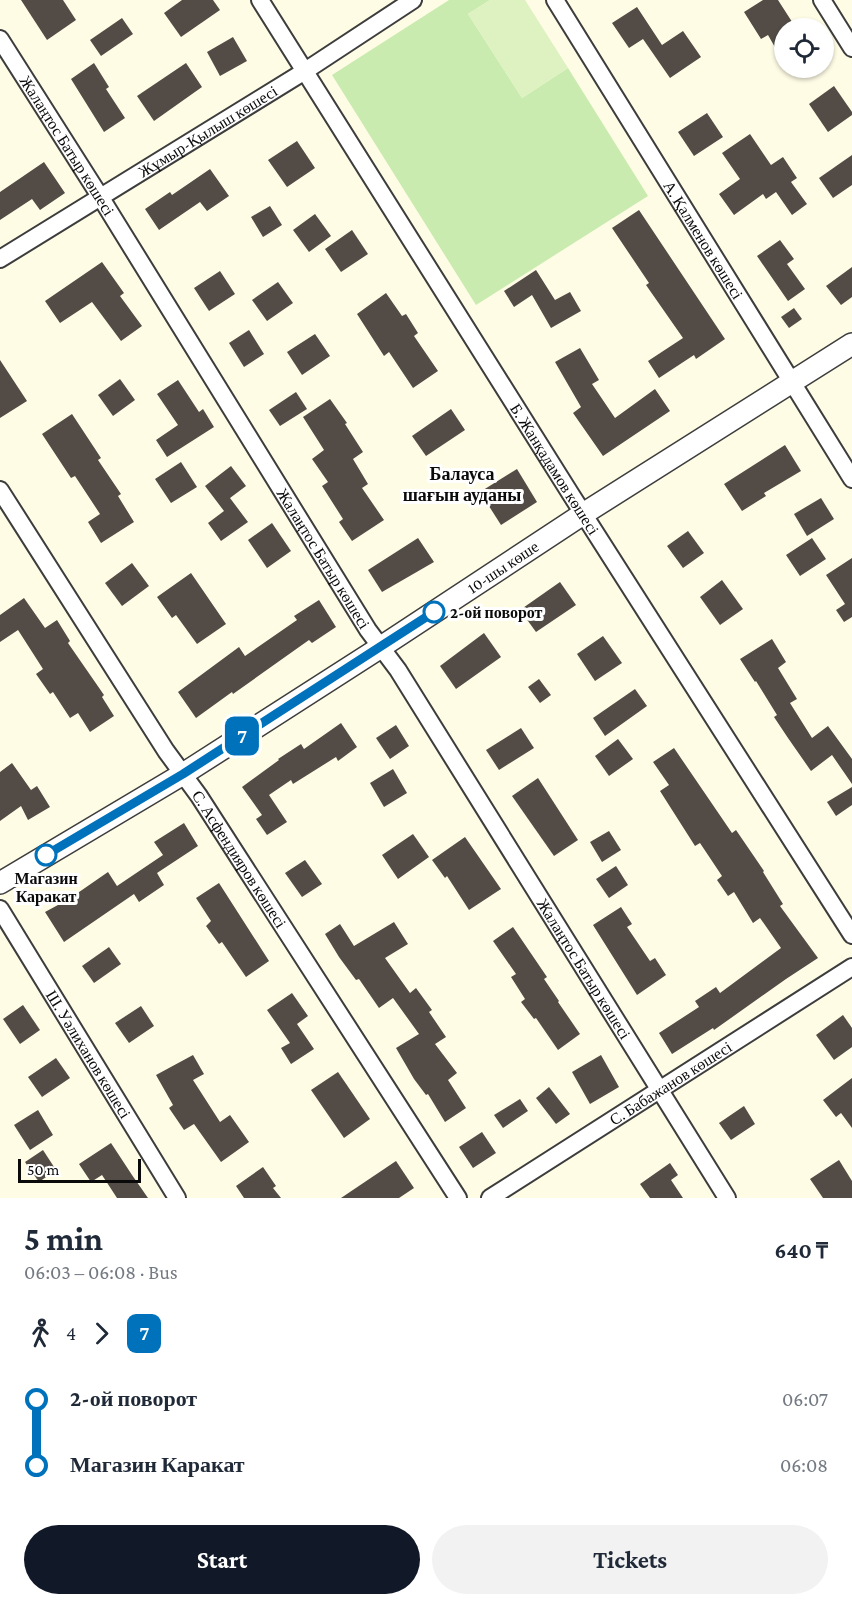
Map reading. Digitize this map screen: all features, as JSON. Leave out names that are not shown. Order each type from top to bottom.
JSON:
[{"type":"street","name":"Б. Жанқадамов көшесі","points":[[260,0],[583,514],[852,935]]},
{"type":"street","name":"Жұмыр-Қылыш көшесі","points":[[0,259],[305,71],[413,0]]},
{"type":"street","name":"А. Қалменов көшесі","points":[[555,0],[852,479]]},
{"type":"street","points":[[822,0],[852,48]]},
{"type":"street","name":"Жалаңтос Батыр көшесі","points":[[0,39],[362,620],[404,680],[726,1198]]},
{"type":"street","name":"10-шы көше","points":[[0,883],[183,774],[583,514],[852,344]]},
{"type":"street","name":"С. Асфендияров көшесі","points":[[0,490],[166,751],[458,1198]]},
{"type":"street","name":"Ш. Уәлиханов көшесі","points":[[0,909],[177,1198]]},
{"type":"street","name":"С. Бабажанов көшесі","points":[[490,1198],[852,966]]},
{"type":"green space","points":[[449,0],[490,0],[468,14],[522,98],[568,68],[648,196],[476,305],[332,75]]},
{"type":"green space","points":[[490,0],[525,0],[568,68],[522,98],[468,14]]},
{"type":"building","points":[[21,0],[63,0],[76,20],[47,40]]},
{"type":"building","points":[[182,0],[213,0],[220,10],[181,37],[164,13]]},
{"type":"building","points":[[763,0],[778,0],[790,18],[774,18],[774,46],[768,35],[761,39],[744,12]]},
{"type":"building","points":[[637,7],[662,45],[683,31],[701,57],[670,78],[643,39],[629,48],[612,23]]},
{"type":"building","points":[[122,18],[133,34],[101,56],[90,40]]},
{"type":"building","points":[[233,37],[247,61],[220,76],[207,52]]},
{"type":"building","points":[[94,63],[109,87],[106,89],[125,118],[104,132],[71,79]]},
{"type":"building","points":[[186,63],[202,87],[154,121],[137,96]]},
{"type":"building","points":[[834,86],[852,115],[828,132],[809,104]]},
{"type":"building","points":[[707,113],[723,137],[694,156],[678,132]]},
{"type":"building","points":[[750,134],[771,165],[783,157],[797,178],[791,182],[807,204],[792,215],[776,192],[766,199],[763,194],[734,215],[719,194],[740,179],[722,153]]},
{"type":"building","points":[[297,141],[315,168],[287,187],[268,160]]},
{"type":"building","points":[[852,155],[852,185],[833,198],[819,178]]},
{"type":"building","points":[[44,162],[65,193],[40,210],[32,199],[0,220],[0,192]]},
{"type":"building","points":[[210,169],[229,196],[207,211],[200,202],[159,230],[145,209],[170,192],[172,195]]},
{"type":"building","points":[[270,206],[282,225],[263,237],[251,217]]},
{"type":"building","points":[[639,210],[725,339],[696,359],[694,355],[659,378],[648,361],[683,338],[646,285],[649,283],[612,228]]},
{"type":"building","points":[[315,214],[331,236],[309,252],[293,230]]},
{"type":"building","points":[[352,230],[368,254],[341,272],[325,249]]},
{"type":"building","points":[[780,240],[794,259],[787,264],[805,289],[788,301],[757,256]]},
{"type":"building","points":[[102,262],[124,293],[120,296],[142,326],[121,341],[92,302],[60,323],[45,301]]},
{"type":"building","points":[[852,267],[852,297],[841,305],[826,286]]},
{"type":"building","points":[[536,270],[555,300],[570,292],[581,311],[551,328],[532,295],[514,307],[504,291]]},
{"type":"building","points":[[220,271],[235,294],[209,311],[194,288]]},
{"type":"building","points":[[278,282],[293,303],[267,321],[252,300]]},
{"type":"building","points":[[386,293],[402,316],[406,314],[418,333],[414,336],[438,371],[413,388],[389,352],[384,356],[357,314]]},
{"type":"building","points":[[794,308],[802,319],[789,328],[781,317]]},
{"type":"building","points":[[249,330],[264,354],[244,367],[229,343]]},
{"type":"building","points":[[315,334],[330,356],[302,375],[287,352]]},
{"type":"building","points":[[580,348],[599,380],[592,384],[615,418],[655,389],[670,411],[603,456],[573,413],[581,407],[555,362]]},
{"type":"building","points":[[0,360],[27,401],[0,418]]},
{"type":"building","points":[[120,379],[135,400],[113,416],[98,395]]},
{"type":"building","points":[[178,380],[199,412],[203,409],[214,427],[167,457],[156,440],[178,425],[157,394]]},
{"type":"building","points":[[296,392],[307,409],[280,426],[269,410]]},
{"type":"building","points":[[330,399],[363,452],[353,459],[368,484],[362,488],[384,520],[352,541],[339,522],[343,519],[322,486],[328,482],[312,459],[324,450],[303,417]]},
{"type":"building","points":[[451,409],[465,430],[426,456],[412,436]]},
{"type":"building","points":[[72,414],[101,458],[98,460],[121,494],[118,496],[134,522],[101,543],[88,522],[100,514],[75,476],[71,478],[42,434]]},
{"type":"building","points":[[785,445],[801,471],[764,493],[766,496],[742,511],[724,484]]},
{"type":"building","points":[[181,462],[197,487],[171,503],[155,479]]},
{"type":"building","points":[[231,466],[246,486],[230,498],[248,522],[221,541],[208,523],[224,511],[205,486]]},
{"type":"building","points":[[517,469],[537,502],[501,525],[480,492]]},
{"type":"building","points":[[821,498],[834,519],[807,536],[794,514]]},
{"type":"building","points":[[272,523],[291,551],[267,568],[248,540]]},
{"type":"building","points":[[688,531],[704,553],[683,568],[667,546]]},
{"type":"building","points":[[418,538],[434,562],[382,592],[368,570]]},
{"type":"building","points":[[812,538],[826,559],[800,576],[786,555]]},
{"type":"building","points":[[852,558],[852,617],[844,622],[836,610],[845,604],[826,575]]},
{"type":"building","points":[[132,563],[149,586],[122,606],[105,583]]},
{"type":"building","points":[[191,573],[226,624],[197,644],[176,615],[172,618],[157,597]]},
{"type":"building","points":[[722,580],[743,609],[720,625],[700,597]]},
{"type":"building","points":[[560,582],[576,605],[536,632],[520,610]]},
{"type":"building","points":[[24,598],[45,628],[57,620],[70,641],[68,643],[104,695],[102,697],[114,716],[90,732],[78,713],[70,718],[53,692],[50,694],[36,674],[43,669],[18,630],[0,642],[0,615]]},
{"type":"building","points":[[319,600],[336,627],[312,643],[309,640],[196,718],[178,692],[239,647],[245,656],[297,620],[294,616]]},
{"type":"building","points":[[484,633],[501,657],[456,689],[440,666]]},
{"type":"building","points":[[603,636],[622,663],[595,681],[577,654]]},
{"type":"building","points":[[772,639],[786,662],[778,668],[797,699],[790,703],[812,738],[828,726],[852,759],[852,784],[832,755],[811,771],[774,717],[777,715],[740,659]]},
{"type":"building","points":[[539,679],[551,695],[540,703],[528,687]]},
{"type":"building","points":[[635,689],[647,706],[605,736],[593,718]]},
{"type":"building","points":[[341,723],[357,747],[338,761],[336,757],[293,784],[291,780],[269,795],[287,822],[267,835],[256,819],[262,815],[242,787],[301,744],[304,749]]},
{"type":"building","points":[[396,725],[409,746],[390,759],[376,738]]},
{"type":"building","points":[[521,728],[534,748],[499,770],[486,750]]},
{"type":"building","points":[[618,739],[633,759],[609,776],[595,756]]},
{"type":"building","points":[[674,748],[732,833],[736,830],[764,871],[783,904],[780,906],[818,958],[714,1030],[713,1028],[672,1054],[659,1033],[699,1007],[695,1001],[716,987],[720,993],[781,948],[760,918],[753,923],[734,892],[728,896],[717,880],[722,876],[700,843],[695,846],[660,791],[669,785],[653,762]]},
{"type":"building","points":[[12,763],[31,790],[37,786],[50,807],[28,820],[21,806],[0,821],[0,772]]},
{"type":"building","points":[[393,769],[407,793],[384,807],[370,783]]},
{"type":"building","points":[[538,778],[578,840],[554,856],[512,796]]},
{"type":"building","points":[[852,787],[852,805],[836,816],[827,802]]},
{"type":"building","points":[[184,823],[198,846],[157,873],[164,885],[139,902],[134,894],[64,942],[45,912],[69,899],[108,872],[117,886],[163,855],[154,842]]},
{"type":"building","points":[[609,831],[621,850],[602,862],[590,842]]},
{"type":"building","points":[[413,834],[429,857],[398,879],[382,855]]},
{"type":"building","points":[[465,837],[501,889],[469,910],[447,876],[445,878],[432,860]]},
{"type":"building","points":[[305,860],[322,884],[302,897],[285,873]]},
{"type":"building","points":[[616,866],[628,885],[609,898],[596,879]]},
{"type":"building","points":[[219,883],[269,961],[246,977],[222,942],[219,944],[206,926],[211,921],[196,898]]},
{"type":"building","points":[[621,907],[632,924],[627,927],[650,961],[655,958],[666,975],[637,995],[593,925]]},
{"type":"building","points":[[394,922],[408,944],[385,958],[410,993],[416,988],[432,1010],[429,1012],[446,1037],[435,1044],[457,1073],[448,1080],[466,1108],[445,1122],[428,1094],[426,1095],[414,1079],[396,1048],[419,1034],[393,998],[379,1008],[359,979],[356,980],[339,957],[325,934],[340,924],[354,946]]},
{"type":"building","points":[[513,927],[547,977],[544,979],[580,1034],[558,1050],[536,1018],[534,1019],[521,1002],[525,999],[511,977],[516,974],[493,941]]},
{"type":"building","points":[[109,947],[121,964],[94,983],[82,966]]},
{"type":"building","points":[[292,993],[308,1016],[297,1024],[314,1049],[291,1064],[281,1048],[290,1043],[267,1010]]},
{"type":"building","points":[[23,1005],[40,1030],[20,1044],[3,1019]]},
{"type":"building","points":[[141,1006],[154,1026],[129,1043],[115,1023]]},
{"type":"building","points":[[843,1015],[852,1028],[852,1047],[834,1060],[816,1035]]},
{"type":"building","points":[[193,1055],[204,1074],[193,1080],[220,1122],[230,1115],[249,1142],[221,1162],[194,1124],[184,1130],[169,1108],[173,1105],[156,1075]]},
{"type":"building","points":[[601,1055],[619,1087],[590,1104],[572,1072]]},
{"type":"building","points":[[56,1058],[70,1078],[42,1097],[28,1077]]},
{"type":"building","points":[[338,1072],[370,1119],[344,1138],[311,1090]]},
{"type":"building","points":[[852,1078],[852,1128],[841,1113],[836,1117],[823,1100]]},
{"type":"building","points":[[549,1087],[570,1114],[556,1124],[536,1098]]},
{"type":"building","points":[[520,1099],[528,1111],[503,1128],[494,1115]]},
{"type":"building","points":[[744,1106],[755,1124],[731,1140],[719,1123]]},
{"type":"building","points":[[38,1110],[53,1135],[30,1150],[14,1125]]},
{"type":"building","points":[[482,1132],[496,1153],[473,1168],[459,1147]]},
{"type":"building","points":[[111,1143],[148,1198],[117,1198],[102,1175],[91,1182],[79,1164]]},
{"type":"building","points":[[43,1150],[56,1170],[39,1182],[25,1162]]},
{"type":"building","points":[[839,1160],[852,1181],[852,1198],[823,1198],[810,1179]]},
{"type":"building","points":[[396,1161],[414,1188],[399,1198],[341,1198]]},
{"type":"building","points":[[670,1163],[678,1175],[671,1180],[683,1198],[650,1198],[640,1184]]},
{"type":"building","points":[[263,1167],[276,1186],[273,1188],[281,1198],[244,1198],[236,1186]]},
{"type":"bus line","name":"7","points":[[46,855],[183,774],[434,612]]},
{"type":"place","name":"2-ой поворот","points":[[434,612]]},
{"type":"place","name":"Магазин Каракат","points":[[46,855]]},
{"type":"district","name":"Балауса шағын ауданы","points":[[462,484]]}]
